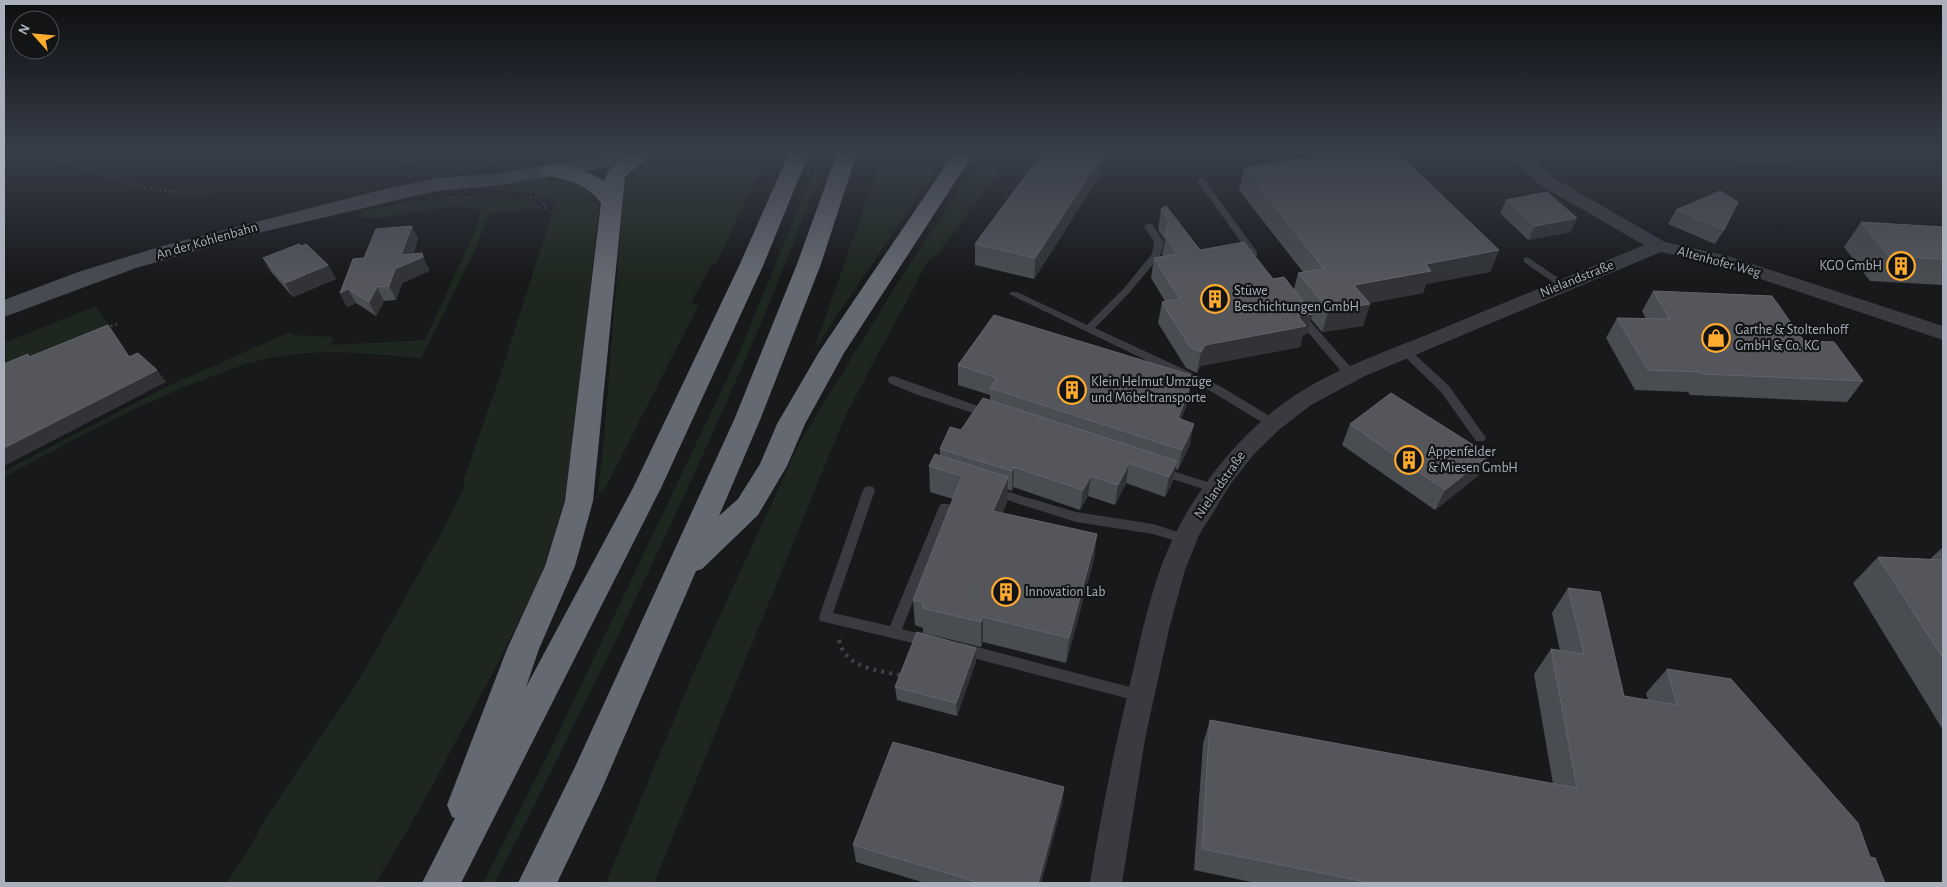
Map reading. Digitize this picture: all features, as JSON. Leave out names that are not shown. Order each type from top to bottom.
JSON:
[{"type":"highway","points":[[607,194],[611,201]]},
{"type":"highway","points":[[436,883],[523,649],[560,566],[579,500],[606,267],[612,194]]},
{"type":"highway","points":[[441,883],[646,488],[751,266],[781,194]]},
{"type":"highway","points":[[537,883],[588,779],[747,420],[802,282],[833,194]]},
{"type":"highway","points":[[682,568],[748,507],[773,466],[791,424],[832,352],[937,194]]},
{"type":"main road","name":"An der Kohlenbahn","points":[[4,309],[85,278],[208,240],[390,194]]},
{"type":"street","name":"Altenhofer Weg","points":[[1568,194],[1659,246],[1721,260],[1943,333]]},
{"type":"street","name":"Nielandstraße","points":[[1106,883],[1130,739],[1168,587],[1186,539],[1216,489],[1246,448],[1272,423],[1303,400],[1350,374],[1659,246]]},
{"type":"lane","points":[[1211,194],[1258,260]]},
{"type":"lane","points":[[1088,329],[1127,290],[1156,254],[1159,242],[1149,226]]},
{"type":"lane","points":[[1527,260],[1563,285]]},
{"type":"lane","points":[[1014,294],[1216,389],[1272,423]]},
{"type":"lane","points":[[1292,305],[1350,374]]},
{"type":"lane","points":[[1405,351],[1445,389],[1480,438]]},
{"type":"lane","points":[[893,380],[919,391],[994,416]]},
{"type":"lane","points":[[1144,466],[1216,489]]},
{"type":"lane","points":[[981,488],[1076,517],[1153,529],[1186,539]]},
{"type":"lane","points":[[869,490],[825,617],[944,644],[1140,696]]},
{"type":"lane","points":[[894,632],[945,506]]},
{"type":"path","points":[[101,330],[117,324]]},
{"type":"path","points":[[839,620],[839,645],[845,656],[860,664],[900,675]]},
{"type":"shaded area","points":[[487,194],[527,199],[539,205],[541,212],[531,209],[490,213],[476,248],[421,359],[375,354],[327,352],[268,358],[187,386],[140,407],[4,478],[4,471],[164,388],[290,332],[294,335],[334,337],[331,345],[425,340],[474,233],[482,210],[455,206],[378,218],[360,217],[359,215],[367,210],[416,200],[452,195]]},
{"type":"shaded area","points":[[537,194],[591,194],[599,208],[569,483],[538,583],[498,663],[419,810],[376,883],[226,883],[244,857],[271,810],[359,680],[440,535],[464,487],[464,479],[500,376],[555,204],[544,196]]},
{"type":"shaded area","points":[[623,194],[749,194],[716,264],[712,264],[691,303],[699,305],[605,488],[603,491],[598,492]]},
{"type":"shaded area","points":[[804,194],[812,194],[781,275],[742,367],[675,516],[495,883],[483,883],[554,742],[737,358]]},
{"type":"shaded area","points":[[869,194],[919,194],[814,350]]},
{"type":"shaded area","points":[[956,194],[982,194],[937,255],[928,261],[846,414],[654,883],[606,883],[694,672],[800,442],[905,271]]},
{"type":"shaded area","points":[[96,306],[109,326],[4,370],[4,343]]},
{"type":"building","points":[[1012,194],[1077,194],[1035,258],[975,244]]},
{"type":"building","points":[[1265,194],[1441,194],[1499,250],[1426,264],[1431,271],[1354,285],[1370,304],[1329,310],[1298,273],[1324,269]]},
{"type":"building","points":[[1535,194],[1550,194],[1577,218],[1535,226],[1506,200]]},
{"type":"building","points":[[1712,194],[1726,194],[1738,202],[1724,230],[1676,210]]},
{"type":"building","name":"Stüwe Beschichtungen GmbH","points":[[1166,206],[1200,250],[1244,242],[1273,279],[1284,277],[1313,314],[1298,316],[1306,326],[1205,345],[1201,352],[1190,347],[1162,302],[1180,299],[1154,258],[1177,254],[1165,234],[1169,221],[1161,209]]},
{"type":"building","points":[[1861,222],[1943,227],[1943,259],[1889,256]]},
{"type":"building","points":[[412,226],[401,255],[422,253],[423,257],[395,269],[389,286],[377,287],[369,302],[348,289],[340,293],[353,259],[364,258],[376,229]]},
{"type":"building","points":[[299,244],[302,246],[306,244],[328,265],[285,283],[263,258]]},
{"type":"building","points":[[1653,291],[1772,296],[1804,341],[1834,342],[1863,381],[1648,370],[1617,318],[1670,319]]},
{"type":"building","name":"Klein Helmut Umzüge und Möbeltransporte","points":[[994,315],[1191,375],[1187,383],[1191,384],[1178,418],[1194,424],[1182,450],[990,388],[997,378],[958,365]]},
{"type":"building","points":[[108,325],[129,357],[138,353],[157,370],[4,448],[4,364],[28,354],[29,357]]},
{"type":"building","points":[[1391,393],[1489,455],[1445,490],[1350,424]]},
{"type":"building","points":[[983,398],[1177,461],[1169,477],[1129,463],[1118,485],[1091,476],[1083,490],[1014,467],[1012,471],[940,449],[950,427],[961,430]]},
{"type":"building","name":"Innovation Lab","points":[[935,454],[1008,477],[993,511],[1097,534],[1069,638],[983,617],[981,622],[922,608],[924,603],[913,600],[962,476],[929,466]]},
{"type":"building","points":[[1878,557],[1943,560],[1943,658]]},
{"type":"building","points":[[1568,588],[1600,592],[1624,696],[1677,705],[1667,669],[1731,679],[1858,823],[1870,857],[1875,858],[1885,883],[1371,883],[1202,849],[1210,720],[1577,788],[1551,649],[1584,654]]},
{"type":"building","points":[[917,632],[976,648],[956,703],[895,687]]},
{"type":"building","points":[[893,742],[1064,787],[1038,883],[980,883],[853,845]]},
{"type":"place","name":"KGO GmbH","points":[[1901,266]]},
{"type":"place","name":"Stüwe Beschichtungen GmbH","points":[[1215,299]]},
{"type":"place","name":"Garthe & Stoltenhoff GmbH & Co. KG","points":[[1716,338]]},
{"type":"place","name":"Klein Helmut Umzüge und Möbeltransporte","points":[[1072,390]]},
{"type":"place","name":"Appenfelder & Miesen GmbH","points":[[1409,460]]},
{"type":"place","name":"Innovation Lab","points":[[1006,592]]}]
